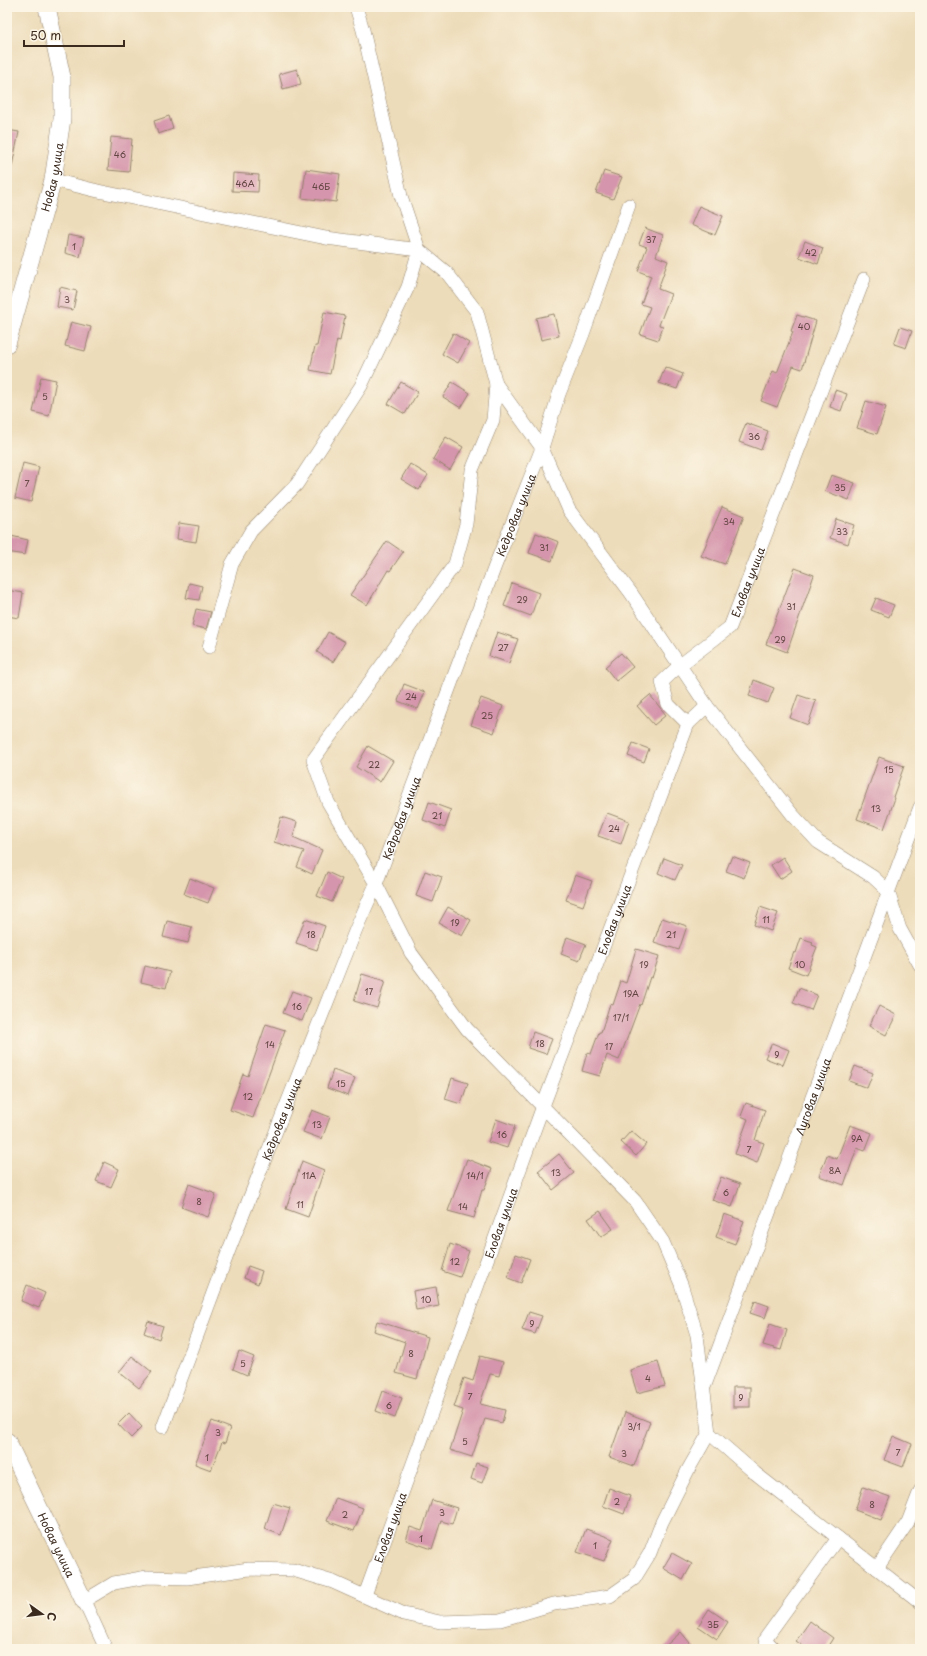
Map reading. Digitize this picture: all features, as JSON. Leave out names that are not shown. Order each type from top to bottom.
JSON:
[{"type":"street","name":"Новая улица","points":[[7,344],[53,180],[62,119],[62,77],[47,7]]},
{"type":"street","points":[[209,647],[232,564],[251,531],[297,484],[361,386],[408,287],[419,250],[401,196],[364,30],[356,7]]},
{"type":"street","points":[[53,180],[98,191],[326,238],[419,250],[447,273],[477,312],[496,384],[493,420],[472,470],[466,524],[455,564],[313,760],[328,802],[376,884],[411,953],[463,1023],[635,1201],[663,1242],[682,1284],[697,1335],[709,1433],[688,1470],[662,1522],[650,1553],[634,1579],[610,1596],[554,1604],[500,1620],[440,1622],[404,1614],[365,1595],[333,1582],[293,1570],[249,1569],[187,1578],[147,1576],[114,1583],[84,1601]]},
{"type":"street","name":"Кедровая улица","points":[[163,1427],[232,1243],[356,929],[376,884],[495,566],[542,448],[559,394],[583,334],[628,205]]},
{"type":"street","name":"Еловая улица","points":[[365,1595],[543,1106],[688,724],[668,704],[662,682],[678,666],[730,627],[864,279]]},
{"type":"street","points":[[496,384],[542,448],[569,510],[631,593],[662,638],[678,666],[707,706],[792,814],[818,842],[873,877],[888,891],[900,929],[920,965]]},
{"type":"street","points":[[688,724],[707,706]]},
{"type":"street","name":"Луговая улица","points":[[704,1386],[876,929],[888,891],[920,807]]},
{"type":"street","points":[[709,1433],[755,1473],[920,1602]]},
{"type":"street","name":"Новая улица","points":[[7,1441],[106,1649]]},
{"type":"street","points":[[877,1568],[908,1522],[920,1491]]},
{"type":"street","points":[[774,1649],[765,1639],[838,1538]]},
{"type":"building","points":[[297,69],[301,84],[283,89],[279,74]]},
{"type":"building","points":[[169,116],[173,129],[158,134],[154,121]]},
{"type":"building","points":[[7,130],[19,132],[12,166],[7,166]]},
{"type":"building","points":[[111,137],[132,139],[129,172],[108,170]]},
{"type":"building","points":[[306,169],[340,174],[336,202],[302,198]]},
{"type":"building","points":[[604,171],[622,177],[613,199],[596,193]]},
{"type":"building","points":[[233,173],[259,175],[258,192],[232,191]]},
{"type":"building","points":[[699,206],[723,216],[715,235],[691,225]]},
{"type":"building","points":[[645,228],[663,235],[656,256],[668,261],[658,289],[671,294],[659,325],[663,326],[658,340],[640,334],[650,307],[641,304],[651,276],[638,271],[647,247],[639,244]]},
{"type":"building","points":[[68,235],[84,238],[80,257],[65,253]]},
{"type":"building","points":[[805,241],[823,248],[818,264],[799,257]]},
{"type":"building","points":[[60,287],[77,291],[73,310],[57,307]]},
{"type":"building","points":[[324,312],[345,316],[340,341],[337,340],[330,374],[310,370]]},
{"type":"building","points":[[554,314],[559,336],[541,340],[536,318]]},
{"type":"building","points":[[797,315],[816,321],[802,369],[793,366],[777,407],[761,401],[773,371],[777,373],[793,332],[791,331]]},
{"type":"building","points":[[71,322],[91,327],[85,351],[65,346]]},
{"type":"building","points":[[900,327],[912,331],[906,348],[894,344]]},
{"type":"building","points":[[453,333],[469,343],[458,363],[442,354]]},
{"type":"building","points":[[665,367],[683,374],[677,389],[659,383]]},
{"type":"building","points":[[41,377],[56,380],[49,416],[33,412]]},
{"type":"building","points":[[401,382],[418,392],[405,414],[388,404]]},
{"type":"building","points":[[452,382],[470,393],[461,408],[443,397]]},
{"type":"building","points":[[835,390],[847,394],[841,411],[830,407]]},
{"type":"building","points":[[866,401],[886,407],[877,434],[857,428]]},
{"type":"building","points":[[746,423],[768,431],[761,450],[739,442]]},
{"type":"building","points":[[446,437],[463,447],[450,470],[433,459]]},
{"type":"building","points":[[23,463],[39,467],[31,502],[15,498]]},
{"type":"building","points":[[410,464],[428,475],[419,490],[401,479]]},
{"type":"building","points":[[831,475],[855,483],[849,500],[825,491]]},
{"type":"building","points":[[722,507],[744,516],[725,564],[701,556]]},
{"type":"building","points":[[836,519],[854,525],[848,544],[830,538]]},
{"type":"building","points":[[179,523],[199,526],[196,542],[177,539]]},
{"type":"building","points":[[536,533],[559,542],[552,561],[529,553]]},
{"type":"building","points":[[7,535],[28,540],[25,555],[7,552]]},
{"type":"building","points":[[387,541],[403,552],[390,571],[388,570],[367,605],[350,595]]},
{"type":"building","points":[[795,568],[814,575],[787,652],[766,644]]},
{"type":"building","points":[[189,583],[202,586],[199,600],[186,598]]},
{"type":"building","points":[[512,583],[539,593],[531,616],[504,606]]},
{"type":"building","points":[[7,590],[23,593],[19,618],[7,616]]},
{"type":"building","points":[[876,598],[894,605],[889,617],[871,610]]},
{"type":"building","points":[[196,609],[211,612],[206,629],[192,626]]},
{"type":"building","points":[[328,632],[345,642],[333,662],[317,652]]},
{"type":"building","points":[[497,632],[518,639],[509,663],[489,656]]},
{"type":"building","points":[[621,653],[633,667],[616,681],[605,667]]},
{"type":"building","points":[[754,680],[774,688],[768,703],[749,696]]},
{"type":"building","points":[[404,684],[425,692],[418,709],[398,701]]},
{"type":"building","points":[[650,695],[666,715],[654,725],[637,706]]},
{"type":"building","points":[[798,695],[816,701],[808,725],[790,718]]},
{"type":"building","points":[[481,698],[503,706],[494,733],[471,725]]},
{"type":"building","points":[[633,743],[649,749],[644,762],[628,756]]},
{"type":"building","points":[[368,746],[393,761],[380,782],[356,767]]},
{"type":"building","points":[[879,757],[904,766],[884,829],[857,819]]},
{"type":"building","points":[[429,802],[451,810],[445,828],[423,820]]},
{"type":"building","points":[[607,813],[629,821],[621,844],[598,836]]},
{"type":"building","points":[[281,817],[297,822],[293,837],[322,850],[312,874],[297,867],[304,851],[274,842]]},
{"type":"building","points":[[732,856],[750,863],[744,878],[726,871]]},
{"type":"building","points":[[783,857],[792,871],[780,879],[771,865]]},
{"type":"building","points":[[664,858],[682,865],[675,880],[658,873]]},
{"type":"building","points":[[425,871],[442,877],[433,902],[416,896]]},
{"type":"building","points":[[327,872],[342,879],[332,902],[317,896]]},
{"type":"building","points":[[575,875],[592,881],[583,906],[566,900]]},
{"type":"building","points":[[190,878],[214,888],[208,903],[184,894]]},
{"type":"building","points":[[448,907],[471,920],[462,936],[439,923]]},
{"type":"building","points":[[760,907],[778,913],[771,931],[754,925]]},
{"type":"building","points":[[662,918],[687,926],[679,950],[654,942]]},
{"type":"building","points":[[305,919],[325,926],[317,950],[296,943]]},
{"type":"building","points":[[167,921],[192,927],[188,943],[163,937]]},
{"type":"building","points":[[567,937],[586,944],[579,961],[561,954]]},
{"type":"building","points":[[801,938],[813,942],[812,945],[817,947],[806,975],[788,968],[794,952],[796,953]]},
{"type":"building","points":[[636,949],[659,956],[652,978],[650,977],[641,1005],[640,1004],[619,1060],[607,1055],[600,1076],[582,1071],[587,1053],[591,1054],[599,1032],[601,1032],[610,1004],[613,1005],[621,981],[626,983]]},
{"type":"building","points":[[145,966],[170,972],[166,988],[141,982]]},
{"type":"building","points":[[362,974],[385,981],[377,1008],[354,1001]]},
{"type":"building","points":[[799,988],[817,995],[811,1010],[793,1003]]},
{"type":"building","points":[[292,991],[311,998],[302,1021],[283,1013]]},
{"type":"building","points":[[879,1006],[896,1015],[886,1035],[869,1026]]},
{"type":"building","points":[[266,1024],[285,1030],[253,1118],[230,1110],[243,1074],[248,1076]]},
{"type":"building","points":[[533,1032],[552,1039],[546,1054],[528,1048]]},
{"type":"building","points":[[772,1043],[789,1050],[783,1065],[765,1058]]},
{"type":"building","points":[[855,1066],[873,1073],[867,1088],[849,1081]]},
{"type":"building","points":[[333,1070],[355,1078],[348,1096],[327,1088]]},
{"type":"building","points":[[452,1078],[468,1083],[461,1104],[445,1099]]},
{"type":"building","points":[[746,1103],[765,1110],[755,1140],[764,1143],[757,1163],[735,1154],[748,1119],[741,1116]]},
{"type":"building","points":[[312,1110],[330,1117],[322,1139],[303,1132]]},
{"type":"building","points":[[496,1119],[515,1126],[507,1148],[488,1142]]},
{"type":"building","points":[[850,1125],[872,1133],[865,1151],[857,1148],[844,1185],[819,1176],[827,1155],[837,1159]]},
{"type":"building","points":[[631,1131],[646,1144],[636,1156],[621,1142]]},
{"type":"building","points":[[559,1154],[574,1173],[553,1190],[538,1171]]},
{"type":"building","points":[[467,1159],[492,1169],[484,1190],[482,1190],[474,1218],[448,1211]]},
{"type":"building","points":[[302,1161],[324,1170],[308,1217],[286,1209]]},
{"type":"building","points":[[104,1162],[119,1169],[111,1187],[96,1181]]},
{"type":"building","points":[[721,1177],[740,1184],[732,1207],[712,1200]]},
{"type":"building","points":[[189,1184],[216,1194],[208,1217],[181,1207]]},
{"type":"building","points":[[600,1211],[613,1229],[601,1237],[588,1219]]},
{"type":"building","points":[[724,1214],[744,1221],[735,1244],[716,1237]]},
{"type":"building","points":[[450,1244],[469,1251],[460,1277],[442,1271]]},
{"type":"building","points":[[516,1254],[530,1259],[521,1283],[508,1278]]},
{"type":"building","points":[[248,1266],[262,1271],[258,1284],[244,1278]]},
{"type":"building","points":[[27,1285],[45,1293],[39,1308],[21,1301]]},
{"type":"building","points":[[436,1287],[439,1306],[416,1310],[413,1291]]},
{"type":"building","points":[[755,1301],[769,1306],[765,1318],[750,1313]]},
{"type":"building","points":[[529,1312],[542,1316],[535,1334],[522,1330]]},
{"type":"building","points":[[148,1321],[163,1326],[159,1339],[144,1333]]},
{"type":"building","points":[[377,1321],[428,1337],[417,1379],[396,1373],[405,1342],[374,1331]]},
{"type":"building","points":[[770,1324],[787,1330],[781,1350],[763,1345]]},
{"type":"building","points":[[239,1351],[254,1357],[247,1375],[233,1369]]},
{"type":"building","points":[[132,1356],[152,1372],[139,1388],[119,1372]]},
{"type":"building","points":[[480,1356],[503,1362],[499,1376],[490,1374],[480,1404],[505,1410],[502,1423],[485,1419],[472,1457],[450,1450],[463,1410],[454,1407],[464,1378],[473,1381]]},
{"type":"building","points":[[658,1362],[665,1386],[637,1393],[630,1370]]},
{"type":"building","points":[[733,1387],[750,1387],[750,1407],[733,1407]]},
{"type":"building","points":[[383,1391],[402,1398],[395,1418],[376,1411]]},
{"type":"building","points":[[625,1412],[650,1422],[634,1466],[609,1457]]},
{"type":"building","points":[[129,1413],[142,1427],[131,1438],[118,1424]]},
{"type":"building","points":[[212,1421],[230,1428],[225,1443],[222,1442],[211,1470],[195,1464]]},
{"type":"building","points":[[893,1436],[912,1444],[903,1467],[884,1460]]},
{"type":"building","points":[[476,1463],[488,1467],[482,1483],[471,1479]]},
{"type":"building","points":[[863,1487],[890,1497],[881,1520],[855,1510]]},
{"type":"building","points":[[609,1488],[630,1496],[624,1514],[603,1506]]},
{"type":"building","points":[[336,1498],[363,1508],[354,1531],[327,1521]]},
{"type":"building","points":[[432,1500],[457,1508],[452,1524],[441,1521],[432,1549],[406,1540],[410,1527],[422,1531]]},
{"type":"building","points":[[273,1503],[290,1508],[281,1535],[265,1529]]},
{"type":"building","points":[[586,1529],[613,1539],[604,1561],[577,1552]]},
{"type":"building","points":[[672,1553],[692,1564],[683,1580],[663,1568]]},
{"type":"building","points":[[709,1609],[728,1622],[717,1639],[698,1626]]},
{"type":"building","points":[[810,1621],[833,1638],[826,1649],[807,1649],[796,1641]]},
{"type":"building","points":[[681,1632],[695,1649],[662,1649]]}]
